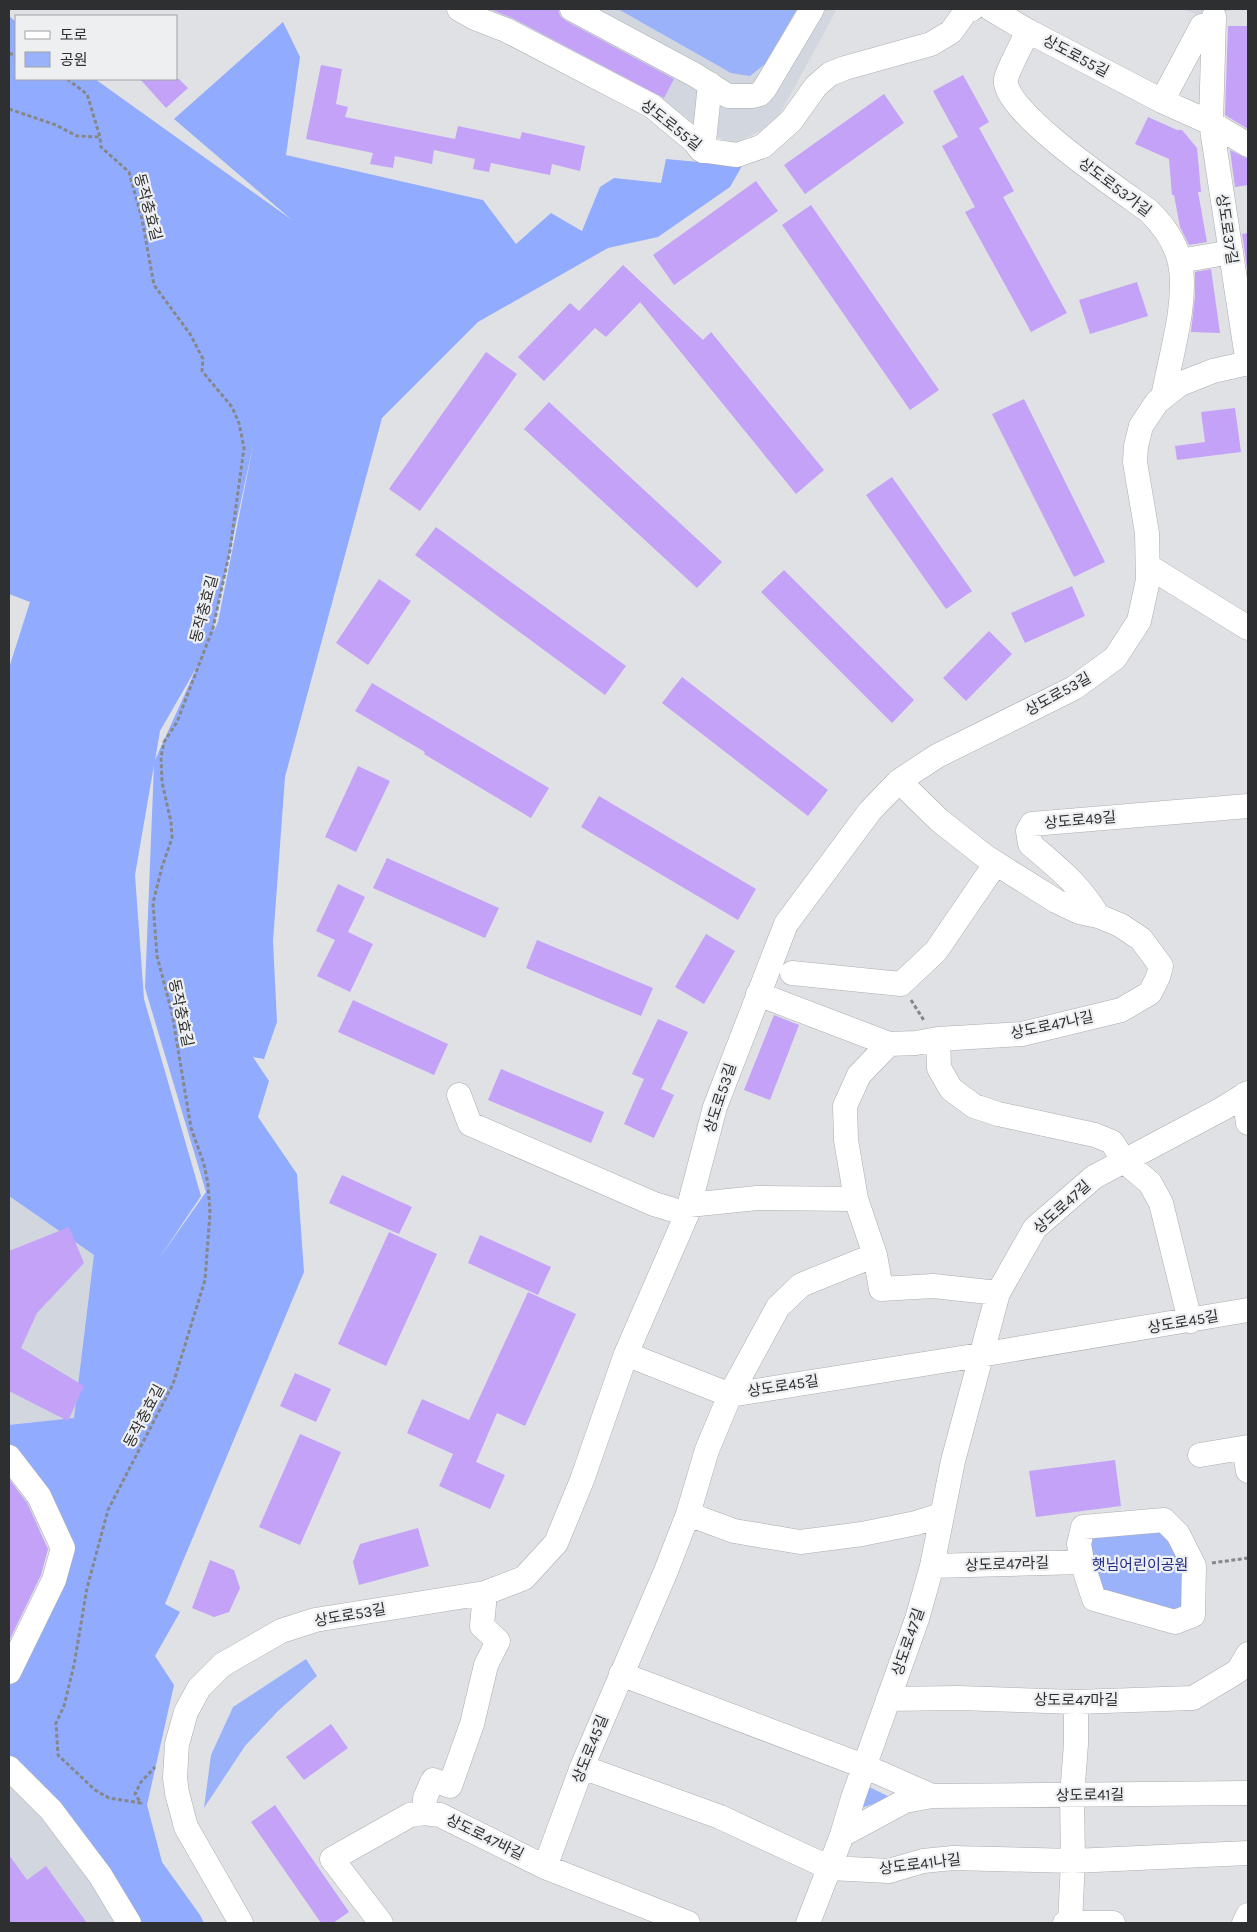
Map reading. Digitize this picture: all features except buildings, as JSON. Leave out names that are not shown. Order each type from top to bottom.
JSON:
[{"type":"street","name":"상도로55길","points":[[459,9],[475,18],[506,30],[652,106],[702,150],[737,155],[763,146],[791,120],[816,86],[830,74],[931,44],[951,32],[966,11],[972,9]]},
{"type":"street","points":[[572,9],[710,84],[728,96],[753,96],[760,94],[812,9]]},
{"type":"street","name":"상도로55길","points":[[991,9],[1028,31],[1162,101],[1211,124],[1248,145]]},
{"type":"street","points":[[1162,101],[1208,21],[1211,124]]},
{"type":"street","name":"상도로53가길","points":[[1028,31],[1006,80],[1008,93],[1032,120],[1065,150],[1149,211],[1161,223],[1173,243],[1180,261],[1182,303],[1162,397]]},
{"type":"street","points":[[702,150],[710,84]]},
{"type":"street","name":"상도로37길","points":[[1211,124],[1248,363]]},
{"type":"street","points":[[1180,261],[1231,252]]},
{"type":"street","name":"상도로53길","points":[[241,1923],[186,1827],[177,1793],[176,1744],[186,1712],[199,1688],[222,1665],[282,1631],[315,1620],[485,1593],[524,1578],[556,1543],[582,1480],[626,1354],[688,1210],[715,1107],[786,924],[870,811],[899,781],[937,756],[1074,688],[1115,658],[1139,621],[1148,580],[1147,533],[1135,462],[1140,426],[1157,402],[1180,384],[1213,371],[1248,363]]},
{"type":"street","points":[[1148,566],[1248,628]]},
{"type":"street","name":"상도로47나길","points":[[899,781],[939,820],[996,863],[1056,901],[1078,912],[1098,916],[1120,925],[1141,939],[1161,966],[1150,993],[1121,1010],[1022,1034],[938,1040]]},
{"type":"street","name":"상도로49길","points":[[1098,916],[1088,898],[1074,882],[1030,844],[1028,831],[1032,824],[1248,806]]},
{"type":"street","points":[[792,973],[901,984],[936,951],[996,863]]},
{"type":"street","points":[[758,994],[889,1044],[938,1040],[939,1068],[951,1089],[974,1106],[998,1114],[1096,1135],[1112,1142],[1124,1161],[1150,1183],[1160,1204],[1190,1321]]},
{"type":"street","points":[[889,1044],[859,1075],[845,1106],[846,1140],[856,1199],[875,1255],[881,1289],[933,1286],[998,1293]]},
{"type":"street","points":[[1246,1094],[1248,1123]]},
{"type":"street","name":"상도로47길","points":[[808,1923],[866,1767],[932,1566],[953,1461],[998,1293],[1035,1228],[1094,1177],[1222,1109],[1246,1094]]},
{"type":"street","points":[[459,1095],[470,1124],[654,1204],[688,1210],[757,1198],[856,1199]]},
{"type":"street","points":[[626,1354],[730,1394],[778,1307],[801,1285],[875,1255]]},
{"type":"street","name":"상도로45길","points":[[545,1867],[582,1767],[688,1514],[708,1450],[730,1394],[1190,1321],[1248,1310]]},
{"type":"street","points":[[1200,1455],[1246,1448],[1248,1471]]},
{"type":"street","points":[[9,1457],[39,1496],[63,1548],[54,1580],[9,1672]]},
{"type":"street","points":[[688,1514],[734,1531],[800,1542],[862,1534],[916,1523],[941,1515]]},
{"type":"street","points":[[1164,1520],[1178,1534],[1194,1566],[1193,1615],[1175,1622],[1094,1598],[1082,1562],[1079,1544],[1083,1527],[1164,1520]]},
{"type":"street","name":"상도로47라길","points":[[932,1566],[1082,1562]]},
{"type":"street","points":[[375,1922],[332,1859],[410,1815],[424,1813],[425,1798],[432,1780],[450,1786],[472,1724],[486,1665],[498,1642],[482,1626],[485,1593]]},
{"type":"street","name":"상도로47마길","points":[[888,1699],[958,1698],[1076,1702],[1193,1698],[1238,1671],[1248,1654]]},
{"type":"street","points":[[621,1674],[866,1767]]},
{"type":"street","points":[[1076,1702],[1076,1744],[1072,1796],[1074,1861],[1068,1923],[1113,1923]]},
{"type":"street","name":"상도로41나길","points":[[582,1767],[720,1817],[830,1868],[889,1871],[923,1861],[954,1858],[1074,1861],[1248,1853]]},
{"type":"street","name":"상도로41길","points":[[866,1767],[932,1796]]},
{"type":"street","points":[[9,1768],[51,1810],[100,1875],[129,1923]]},
{"type":"street","name":"상도로41길","points":[[842,1835],[905,1801],[932,1796],[1248,1793]]},
{"type":"street","name":"상도로47바길","points":[[424,1813],[440,1815],[545,1867],[688,1923]]},
{"type":"street","points":[[1244,1923],[1248,1914]]},
{"type":"path","name":"동작충효길","points":[[68,80],[87,94],[100,137],[101,147],[130,172],[142,219],[154,285],[190,334],[203,359],[202,371],[232,407],[239,423],[244,448],[230,550],[213,628],[177,722],[164,742],[161,756],[162,782],[171,822],[172,838],[153,902],[157,956],[172,1013],[191,1128],[204,1164],[208,1184],[210,1220],[205,1280],[174,1384],[108,1510],[87,1588],[74,1665],[64,1706],[56,1723],[58,1755],[95,1790],[109,1798],[141,1803],[135,1794],[141,1782],[162,1760],[175,1764]]},
{"type":"path","points":[[9,110],[56,125],[77,136],[100,137]]},
{"type":"path","points":[[901,984],[938,1040]]},
{"type":"path","points":[[1194,1566],[1248,1558]]},
{"type":"shaded area","points":[[469,9],[837,9],[775,123],[736,143],[692,131]]},
{"type":"shaded area","points":[[1184,9],[1240,9],[1198,15]]},
{"type":"shaded area","points":[[9,16],[15,21],[15,80],[96,80],[292,220],[174,119],[283,22],[300,57],[286,155],[483,200],[516,244],[551,213],[582,231],[600,187],[614,178],[661,183],[666,159],[742,166],[730,187],[658,237],[608,248],[478,322],[382,418],[285,777],[273,941],[277,1022],[264,1059],[253,1057],[269,1081],[258,1117],[297,1174],[304,1272],[165,1604],[180,1612],[155,1656],[174,1685],[147,1805],[162,1862],[204,1923],[141,1923],[81,1833],[9,1756],[9,1674],[48,1571],[51,1547],[9,1453],[9,1425],[74,1418],[94,1255],[9,1196],[9,668],[30,602],[9,594]],"holes":[[[254,441],[218,622],[214,631]],[[198,665],[155,760],[160,731]],[[154,765],[145,988],[206,1192],[158,1260],[201,1196],[144,999],[135,875]]]},
{"type":"shaded area","points":[[9,1196],[94,1255],[137,1291],[9,1604]]},
{"type":"shaded area","points":[[9,1772],[134,1923],[9,1923]]},
{"type":"green space","points":[[618,9],[797,9],[765,64],[750,76],[731,73]]},
{"type":"green space","name":"햇님어린이공원","points":[[1160,1520],[1187,1560],[1192,1612],[1171,1620],[1096,1595],[1083,1527]]},
{"type":"green space","points":[[306,1659],[317,1676],[278,1711],[245,1746],[204,1808],[211,1755],[233,1707]]},
{"type":"green space","points":[[867,1786],[892,1798],[855,1810]]}]
